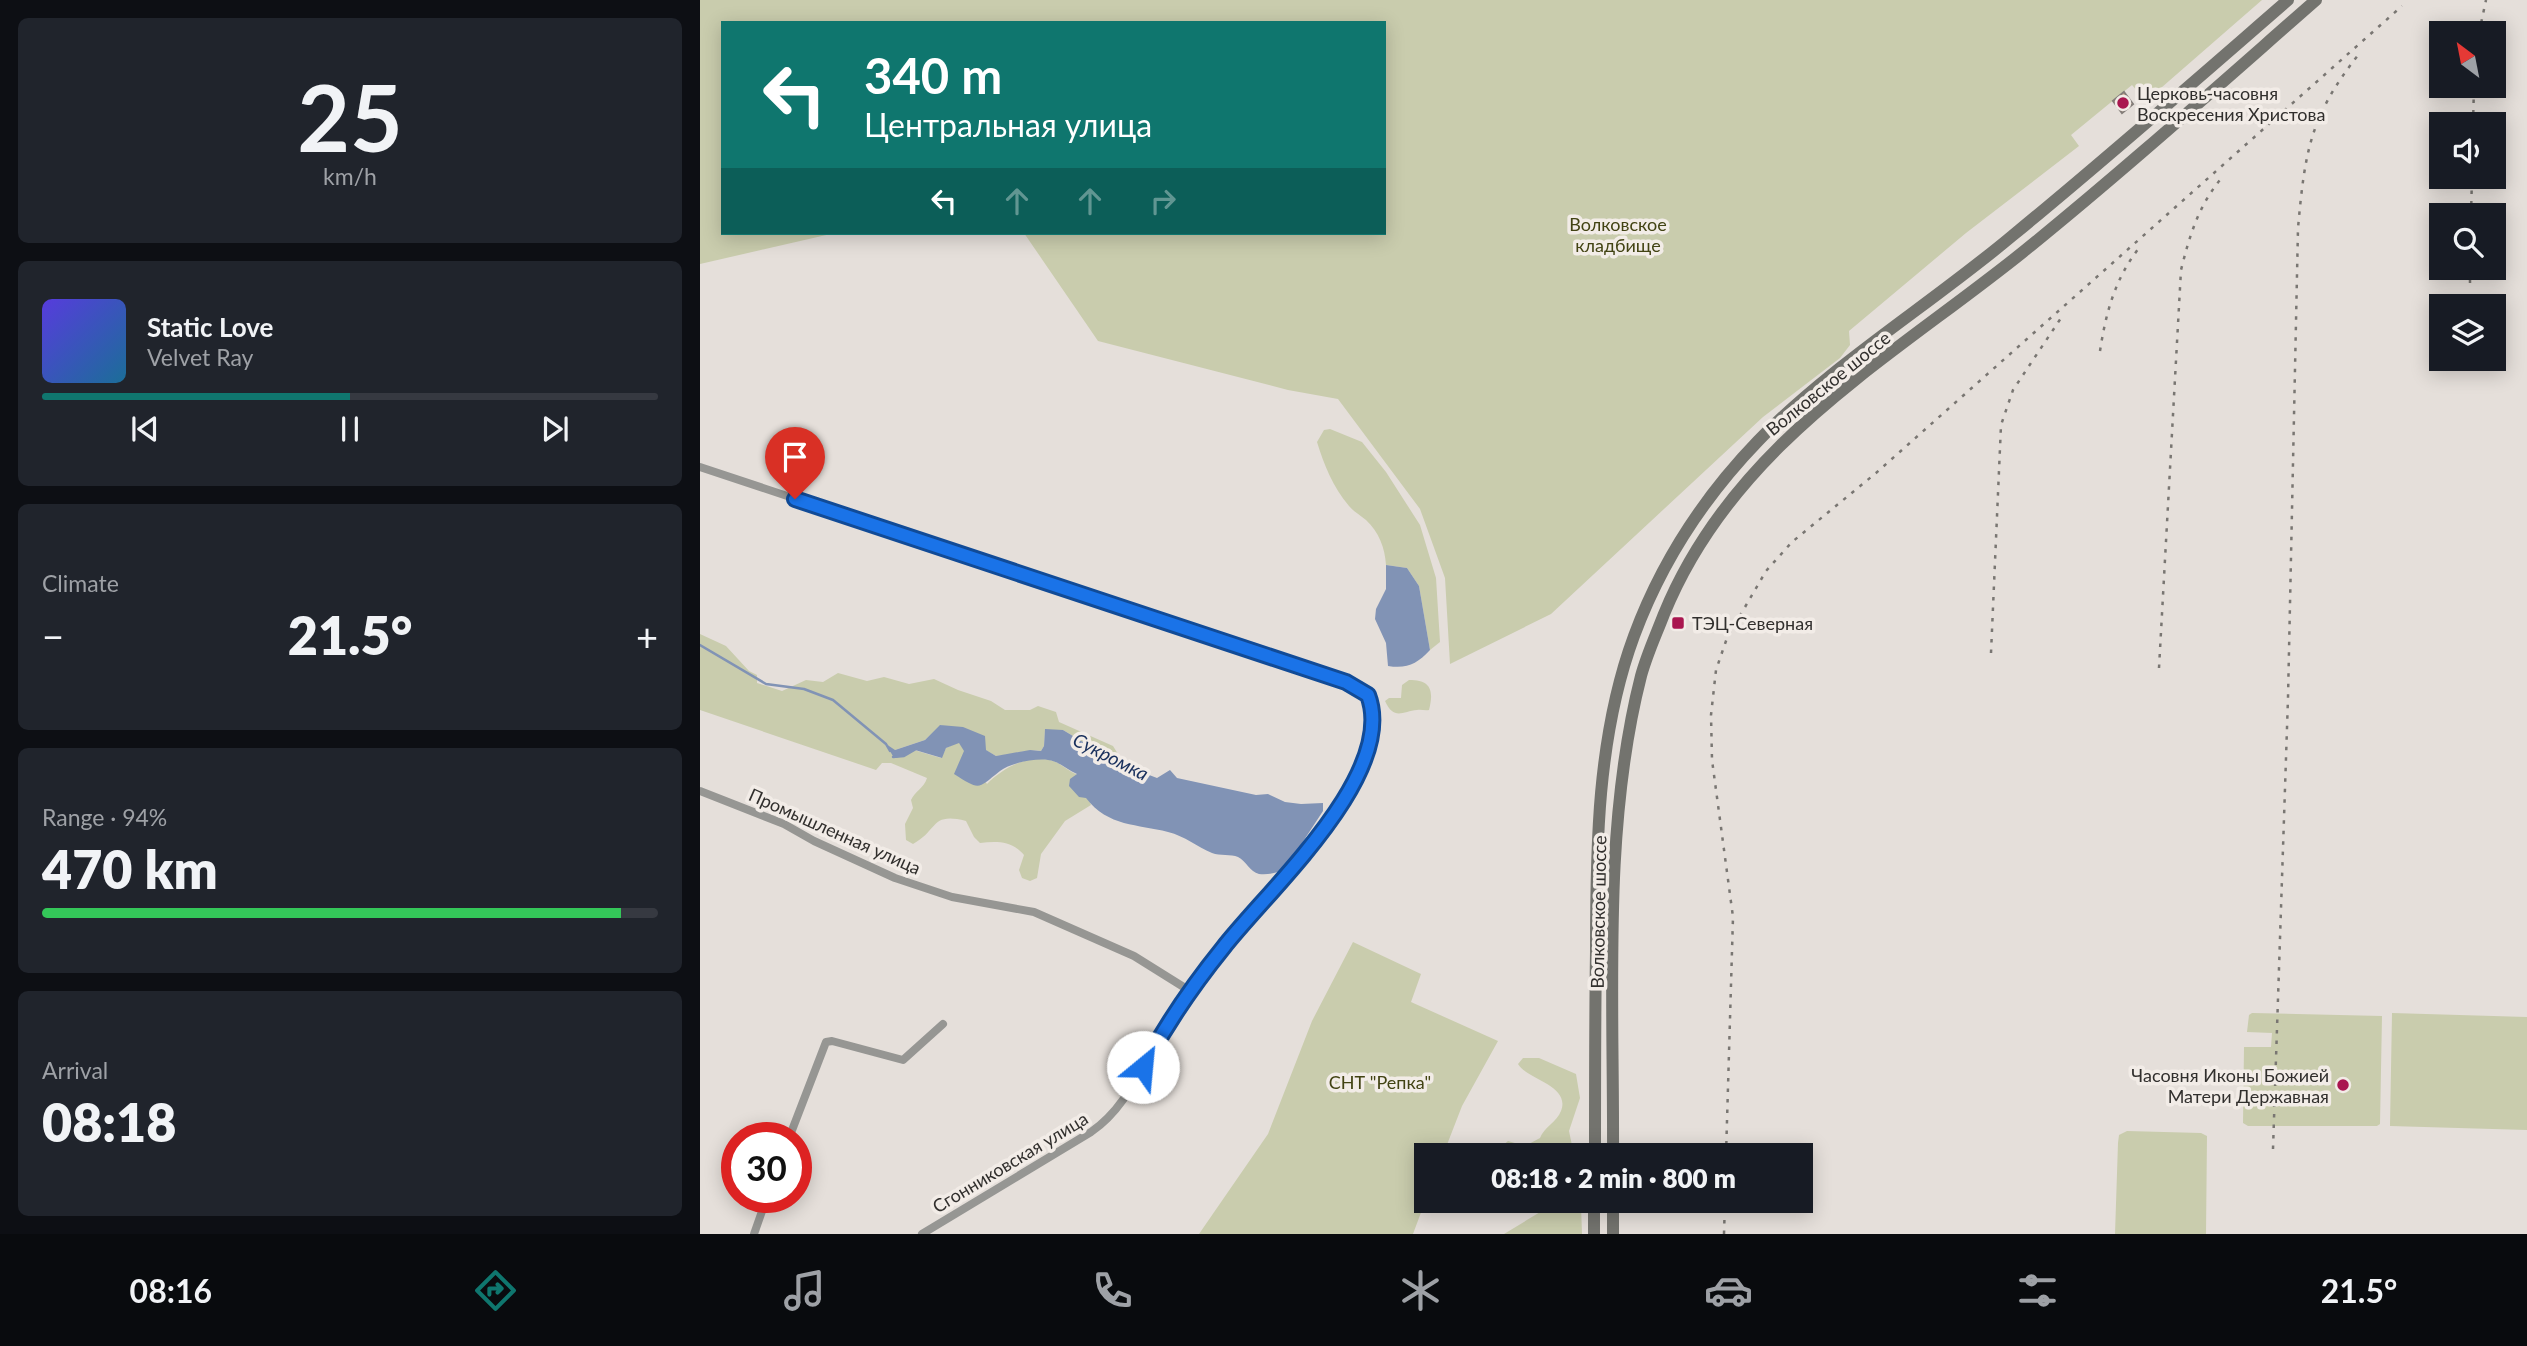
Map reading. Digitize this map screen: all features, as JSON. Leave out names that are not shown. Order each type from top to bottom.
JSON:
[{"type":"main road","name":"Волковское шоссе","points":[[1595,1143],[1596,899],[1605,764],[1616,702],[1633,638],[1656,585],[1686,532],[1719,485],[1760,439],[1795,408],[2012,237],[2288,0]]},
{"type":"main road","name":"Волковское шоссе","points":[[1613,1143],[1615,900],[1623,766],[1642,674],[1651,645],[1672,593],[1700,541],[1732,495],[1815,411],[2024,251],[2316,0]]},
{"type":"main road","points":[[1594,1213],[1594,1234]]},
{"type":"main road","points":[[1613,1213],[1613,1234]]},
{"type":"street","name":"Сгонниковская улица","points":[[700,467],[1346,682],[1368,695],[1374,716],[1370,743],[1350,787],[1293,869],[1245,920],[1190,991],[1161,1034],[1121,1105],[1108,1120],[922,1234]]},
{"type":"street","name":"Промышленная улица","points":[[700,791],[784,824],[814,841],[895,878],[952,897],[1034,912],[1134,956],[1190,991]]},
{"type":"street","points":[[795,1122],[826,1042],[832,1041],[903,1060],[943,1024]]},
{"type":"street","points":[[754,1234],[761,1213]]},
{"type":"green space","name":"Волковское кладбище","points":[[700,0],[2262,0],[2146,101],[2132,85],[2071,135],[2079,146],[1966,233],[1849,331],[1850,345],[1840,358],[1763,417],[1551,614],[1450,664],[1445,578],[1420,509],[1338,399],[1288,390],[1098,341],[1025,235],[1386,235],[1386,21],[721,21],[721,235],[826,235],[700,264]]},
{"type":"green space","points":[[1330,429],[1362,442],[1386,472],[1420,525],[1436,578],[1440,642],[1430,650],[1419,586],[1407,568],[1386,565],[1378,535],[1366,520],[1349,506],[1330,476],[1317,442],[1324,430]]},
{"type":"green space","points":[[700,634],[726,646],[749,671],[757,675],[757,683],[782,691],[806,680],[823,682],[838,673],[867,681],[884,677],[909,684],[934,679],[991,701],[1005,710],[1030,710],[1038,706],[1056,712],[1059,722],[1113,746],[1118,754],[1118,763],[1063,730],[1045,730],[1041,751],[996,756],[941,725],[925,740],[895,750],[904,756],[914,750],[941,758],[946,748],[959,742],[987,784],[1009,768],[1035,759],[1053,761],[1078,775],[1091,805],[1065,821],[1041,854],[1037,878],[1030,881],[1022,878],[1019,870],[1024,855],[1019,850],[1004,843],[980,843],[966,821],[946,819],[913,844],[906,840],[905,824],[913,808],[911,800],[927,778],[891,763],[882,763],[876,770],[700,710]]},
{"type":"green space","points":[[1409,680],[1422,682],[1429,688],[1429,710],[1395,713],[1388,707],[1385,701],[1389,698],[1401,698],[1402,685]]},
{"type":"green space","name":"СНТ \"Репка\"","points":[[1353,942],[1421,974],[1411,1002],[1498,1041],[1462,1106],[1448,1143],[1414,1143],[1414,1213],[1421,1213],[1413,1234],[1199,1234],[1268,1134],[1312,1021]]},
{"type":"green space","points":[[2392,1013],[2527,1017],[2527,1130],[2390,1126]]},
{"type":"green space","points":[[2249,1015],[2382,1016],[2380,1124],[2248,1126],[2243,1123],[2244,1047],[2271,1047],[2272,1033],[2247,1032]]},
{"type":"green space","points":[[1523,1058],[1539,1058],[1576,1074],[1580,1098],[1569,1131],[1572,1143],[1531,1143],[1540,1138],[1557,1118],[1562,1102],[1554,1089],[1518,1064]]},
{"type":"green space","points":[[2127,1131],[2201,1133],[2207,1136],[2206,1234],[2115,1234],[2118,1143],[2119,1135]]},
{"type":"green space","points":[[1539,1213],[1581,1213],[1582,1234],[1504,1234]]},
{"type":"water","points":[[1386,565],[1407,568],[1419,586],[1430,650],[1416,662],[1401,667],[1388,666],[1386,643],[1375,619],[1376,609],[1386,589]]},
{"type":"water","points":[[940,725],[963,727],[985,736],[986,750],[996,756],[1030,750],[1041,751],[1045,729],[1063,730],[1118,763],[1157,778],[1170,770],[1177,778],[1256,795],[1268,794],[1285,802],[1323,803],[1323,811],[1285,869],[1259,874],[1238,857],[1212,853],[1174,834],[1124,823],[1104,814],[1086,798],[1079,797],[1069,786],[1070,779],[1077,774],[1052,761],[1016,763],[978,786],[954,774],[964,751],[959,743],[946,748],[942,758],[915,750],[894,758],[886,744],[895,750],[925,740]]},
{"type":"building","name":"Церковь-часовня Воскресения Христова","points":[[2124,92],[2133,104],[2122,113],[2113,101]]},
{"type":"waterway","name":"Сукромка","points":[[700,645],[766,684],[804,689],[833,700],[886,744],[890,751]]},
{"type":"waterway","name":"Сукромка","points":[[893,757],[904,756],[916,749]]},
{"type":"railway","points":[[2482,21],[2486,0]]},
{"type":"railway","points":[[1726,1143],[1733,917],[1712,760],[1711,715],[1716,670],[1727,638],[1766,571],[1792,542],[1876,473],[2402,6]]},
{"type":"railway","points":[[2273,1149],[2288,698],[2298,228],[2307,155],[2313,135],[2330,97],[2359,54]]},
{"type":"railway","points":[[2473,112],[2474,98]]},
{"type":"railway","points":[[2159,668],[2181,270],[2196,220],[2224,175]]},
{"type":"railway","points":[[2471,203],[2472,189]]},
{"type":"railway","points":[[2100,351],[2113,296],[2139,248]]},
{"type":"railway","points":[[1991,653],[2001,425],[2013,390],[2063,315]]},
{"type":"railway","points":[[1724,1234],[1725,1213]]},
{"type":"place","name":"Церковь-часовня Воскресения Христова","points":[[2123,103]]},
{"type":"place","name":"ТЭЦ-Северная","points":[[1678,623]]},
{"type":"place","name":"Часовня Иконы Божией Матери Державная","points":[[2343,1085]]},
{"type":"route","points":[[795,499],[1346,682],[1368,695],[1374,716],[1370,743],[1362,764],[1335,813],[1293,869],[1223,947],[1161,1034],[1143,1067]]}]
